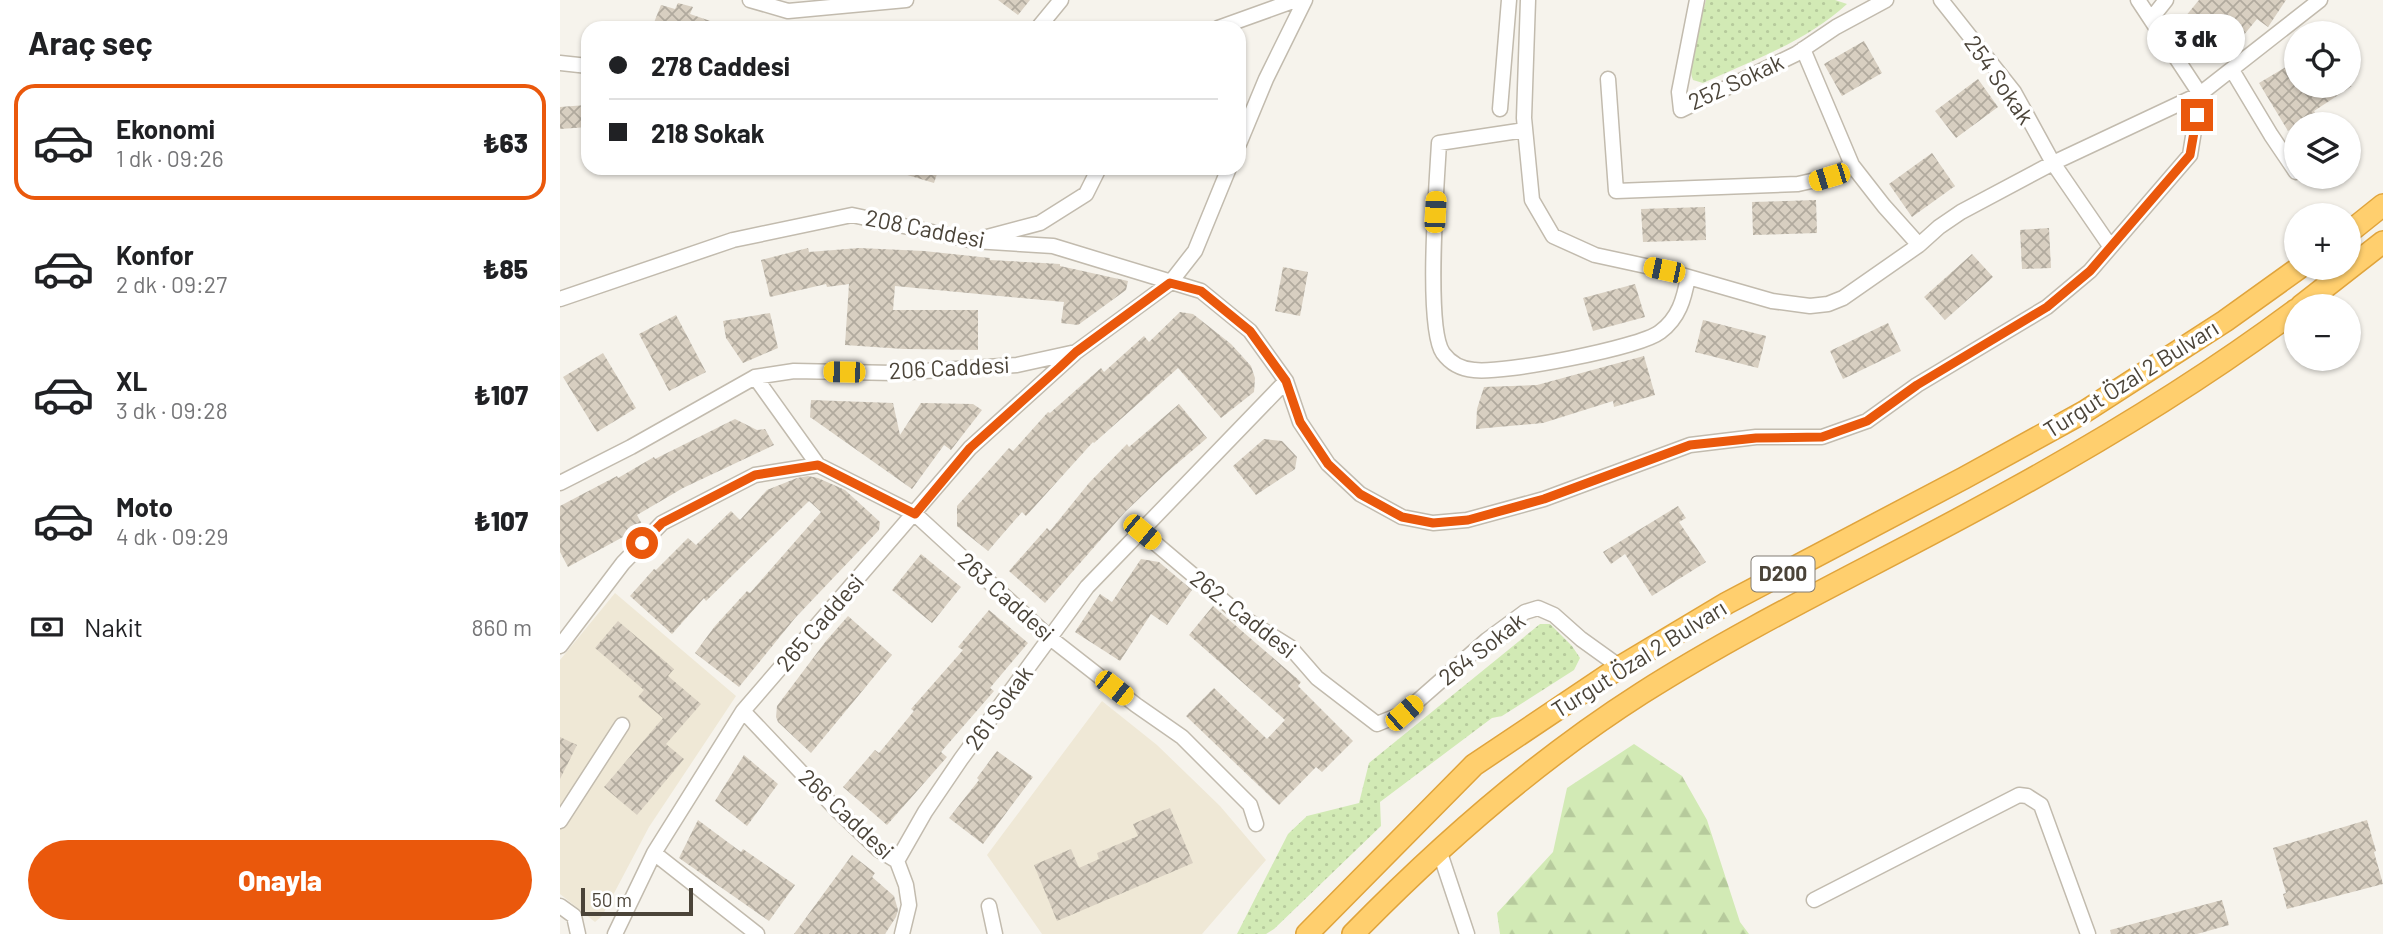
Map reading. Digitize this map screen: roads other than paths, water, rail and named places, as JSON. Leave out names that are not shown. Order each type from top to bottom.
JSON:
[{"type":"highway","points":[[2361,223],[2383,205]]},
{"type":"highway","points":[[2316,294],[2383,242]]},
{"type":"highway","name":"Turgut Özal 2 Bulvarı","points":[[1307,934],[1474,765],[1620,667],[1727,603],[2084,412],[2225,321],[2284,279]]},
{"type":"highway","name":"Turgut Özal 2 Bulvarı","points":[[1353,934],[1439,850],[1493,803],[1640,694],[1705,655],[2013,490],[2172,396],[2284,318]]},
{"type":"street","points":[[750,0],[788,11],[906,0]]},
{"type":"street","points":[[1044,21],[1061,0]]},
{"type":"street","points":[[1238,21],[1296,0]]},
{"type":"street","points":[[1246,127],[1266,79],[1305,0]]},
{"type":"street","points":[[1500,109],[1509,0]]},
{"type":"street","points":[[1528,0],[1525,130],[1532,200],[1553,236],[1595,255],[1789,305],[1828,304],[1843,298],[1961,212],[2053,163],[2200,94],[2320,0]]},
{"type":"street","name":"252 Sokak","points":[[1697,0],[1679,92],[1681,110],[1803,49],[1836,27],[1886,0]]},
{"type":"street","name":"254 Sokak","points":[[1941,0],[2014,92],[2053,163],[2110,246]]},
{"type":"street","points":[[2138,0],[2200,94]]},
{"type":"street","points":[[2151,19],[2166,0]]},
{"type":"street","points":[[1803,49],[1852,165],[1919,245]]},
{"type":"street","points":[[560,63],[581,65]]},
{"type":"street","points":[[2232,70],[2284,154]]},
{"type":"street","points":[[1608,79],[1616,191],[1798,184],[1829,177],[1852,165]]},
{"type":"street","name":"208 Caddesi","points":[[560,299],[733,240],[852,215],[974,241],[1053,246],[1201,291],[1250,331],[1286,381],[1300,422],[1328,464],[1360,494],[1402,517],[1433,523],[1468,520],[1544,499],[1690,445],[1756,438],[1822,437],[1867,421],[1917,385],[2047,307],[2090,271],[2190,155],[2200,94]]},
{"type":"street","points":[[1525,130],[1439,142],[1433,258],[1436,337],[1441,351],[1450,361],[1461,368],[1478,371],[1555,362],[1638,342],[1658,334],[1671,323],[1680,309],[1688,277]]},
{"type":"street","points":[[974,241],[1040,223],[1086,194],[1096,175]]},
{"type":"street","name":"206 Caddesi","points":[[560,483],[755,377],[794,371],[894,373],[1017,365],[1076,352],[1170,283],[1195,251],[1226,175]]},
{"type":"street","name":"265 Caddesi","points":[[615,934],[654,853],[743,711],[970,448],[1076,352]]},
{"type":"street","name":"263 Caddesi","points":[[755,377],[818,465],[915,514],[1049,637],[1182,737],[1250,804],[1256,824]]},
{"type":"street","name":"261 Sokak","points":[[897,861],[925,812],[1087,587],[1286,381]]},
{"type":"street","points":[[560,646],[623,563],[662,523],[755,475],[818,465]]},
{"type":"street","name":"262. Caddesi","points":[[1142,532],[1245,619],[1290,647],[1317,678],[1377,724]]},
{"type":"street","name":"264 Sokak","points":[[1377,724],[1404,713],[1487,640],[1525,612],[1538,608],[1554,615],[1581,639],[1620,667]]},
{"type":"street","name":"266 Caddesi","points":[[743,711],[843,816],[879,850],[897,861],[906,885],[909,905],[902,934]]},
{"type":"street","points":[[560,821],[622,725]]},
{"type":"street","points":[[1814,900],[2019,795],[2027,796],[2040,805],[2088,934]]},
{"type":"street","points":[[1439,850],[1466,934]]},
{"type":"street","points":[[654,853],[757,934]]},
{"type":"street","points":[[560,906],[574,916],[578,934]]},
{"type":"street","points":[[989,906],[995,934]]}]
